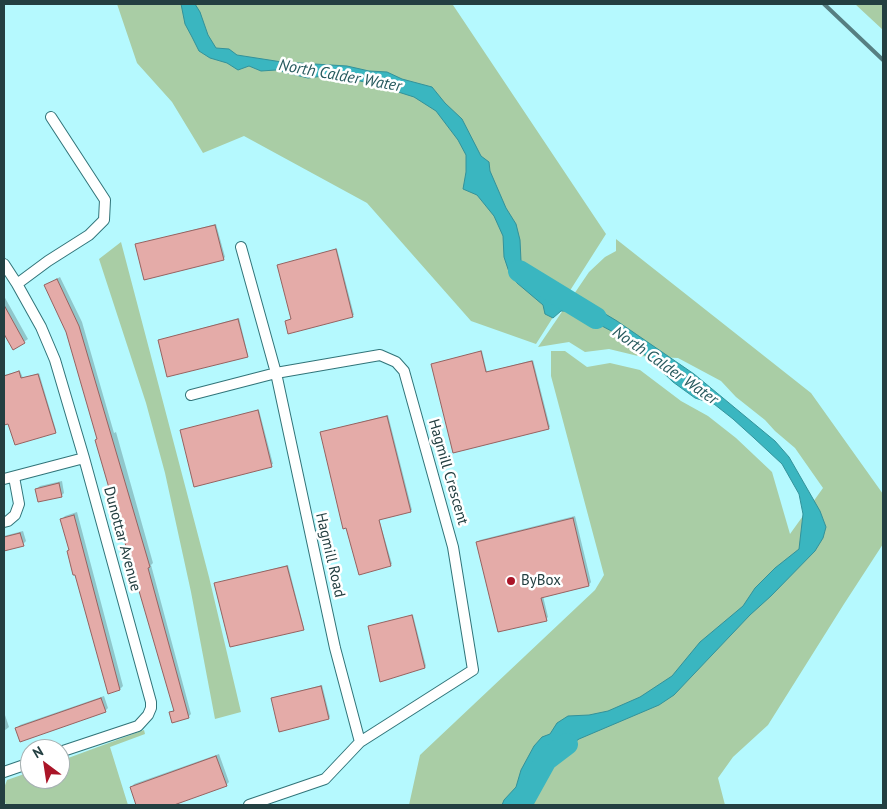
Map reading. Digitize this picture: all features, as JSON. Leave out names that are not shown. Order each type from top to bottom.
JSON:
[{"type":"street","points":[[17,284],[88,235],[104,220],[105,200],[51,117]]},
{"type":"street","name":"Hagmill Road","points":[[241,247],[276,373],[333,639],[360,742]]},
{"type":"street","name":"Dunottar Avenue","points":[[4,264],[41,326],[55,360],[151,702],[151,708],[138,726],[70,749]]},
{"type":"street","name":"Hagmill Crescent","points":[[191,396],[276,373],[380,355],[396,362],[404,371],[453,547],[474,670],[360,742]]},
{"type":"street","points":[[4,522],[15,515],[19,504],[9,478],[84,458]]},
{"type":"street","points":[[249,805],[325,779],[360,742]]},
{"type":"street","points":[[4,772],[20,766]]},
{"type":"green space","points":[[117,4],[453,5],[606,234],[536,344],[471,321],[367,203],[244,136],[203,153],[172,102],[137,63]]},
{"type":"green space","points":[[855,4],[883,4],[883,30]]},
{"type":"green space","points":[[616,239],[811,393],[883,494],[883,544],[768,725],[733,757],[718,778],[725,805],[409,805],[420,755],[595,590],[604,575],[551,376],[551,351],[565,351],[587,367],[610,363],[640,370],[681,401],[708,416],[736,438],[772,472],[790,534],[823,488],[795,448],[765,420],[736,397],[721,381],[678,358],[638,356],[609,349],[585,352],[569,342],[538,347],[589,272],[605,257],[616,251]]},
{"type":"green space","points":[[121,242],[209,577],[241,712],[215,719],[191,592],[165,473],[146,403],[99,259]]},
{"type":"green space","points":[[144,730],[145,734],[110,747],[128,805],[6,805],[4,788],[7,780],[20,775],[20,789],[70,789],[70,757]]},
{"type":"water","points":[[181,4],[195,4],[200,12],[208,35],[216,48],[229,49],[237,55],[282,62],[347,66],[369,71],[387,72],[402,79],[432,87],[462,119],[481,156],[489,162],[490,171],[506,208],[516,224],[520,240],[521,261],[536,276],[551,296],[557,302],[587,303],[617,321],[694,374],[775,441],[789,457],[820,511],[826,527],[823,538],[815,551],[750,615],[674,695],[659,705],[579,739],[533,772],[521,805],[502,805],[516,787],[521,770],[534,746],[542,737],[550,734],[557,723],[568,716],[589,715],[608,711],[640,697],[672,676],[700,642],[743,606],[755,588],[775,568],[799,549],[803,514],[799,494],[782,464],[754,438],[714,404],[695,398],[673,382],[630,341],[574,311],[561,311],[553,318],[545,314],[543,305],[517,283],[509,272],[504,257],[503,236],[494,216],[477,195],[463,189],[466,155],[458,140],[436,111],[414,97],[347,78],[323,76],[308,78],[276,70],[261,71],[249,66],[238,70],[199,51],[185,24]]},
{"type":"building","points":[[215,225],[224,260],[144,280],[135,244]]},
{"type":"building","points":[[336,249],[353,317],[288,334],[285,321],[291,319],[277,265]]},
{"type":"building","points":[[57,279],[79,326],[150,567],[148,568],[189,718],[172,723],[169,712],[174,711],[95,440],[97,439],[66,332],[44,285]]},
{"type":"building","points":[[4,305],[25,343],[13,350],[4,334]]},
{"type":"building","points":[[238,319],[248,357],[167,377],[158,340]]},
{"type":"building","points":[[481,351],[486,372],[532,361],[549,429],[453,453],[431,364]]},
{"type":"building","points":[[19,371],[21,378],[38,374],[56,433],[15,445],[8,424],[4,425],[4,376]]},
{"type":"building","points":[[258,410],[272,467],[194,487],[180,430]]},
{"type":"building","points":[[387,416],[411,512],[379,520],[391,566],[359,575],[346,528],[343,529],[320,432]]},
{"type":"building","points":[[59,483],[62,497],[38,502],[35,489]]},
{"type":"building","points":[[74,515],[120,690],[108,694],[75,575],[73,575],[67,551],[69,550],[60,519]]},
{"type":"building","points":[[573,518],[589,586],[541,598],[547,621],[498,632],[476,542]]},
{"type":"building","points":[[20,533],[24,546],[4,551],[4,537]]},
{"type":"building","points":[[287,566],[304,630],[230,647],[214,583]]},
{"type":"building","points":[[412,615],[425,668],[380,682],[368,626]]},
{"type":"building","points":[[321,686],[329,719],[279,732],[271,698]]},
{"type":"building","points":[[101,698],[106,712],[29,739],[20,739],[20,742],[15,728]]},
{"type":"building","points":[[216,756],[227,786],[174,805],[136,805],[130,787]]},
{"type":"waterway","name":"North Calder Water","points":[[519,271],[596,318]]},
{"type":"waterway","name":"North Calder Water","points":[[521,805],[546,760],[567,744]]},
{"type":"railway","points":[[824,4],[883,60]]},
{"type":"place","name":"ByBox","points":[[511,581]]}]
